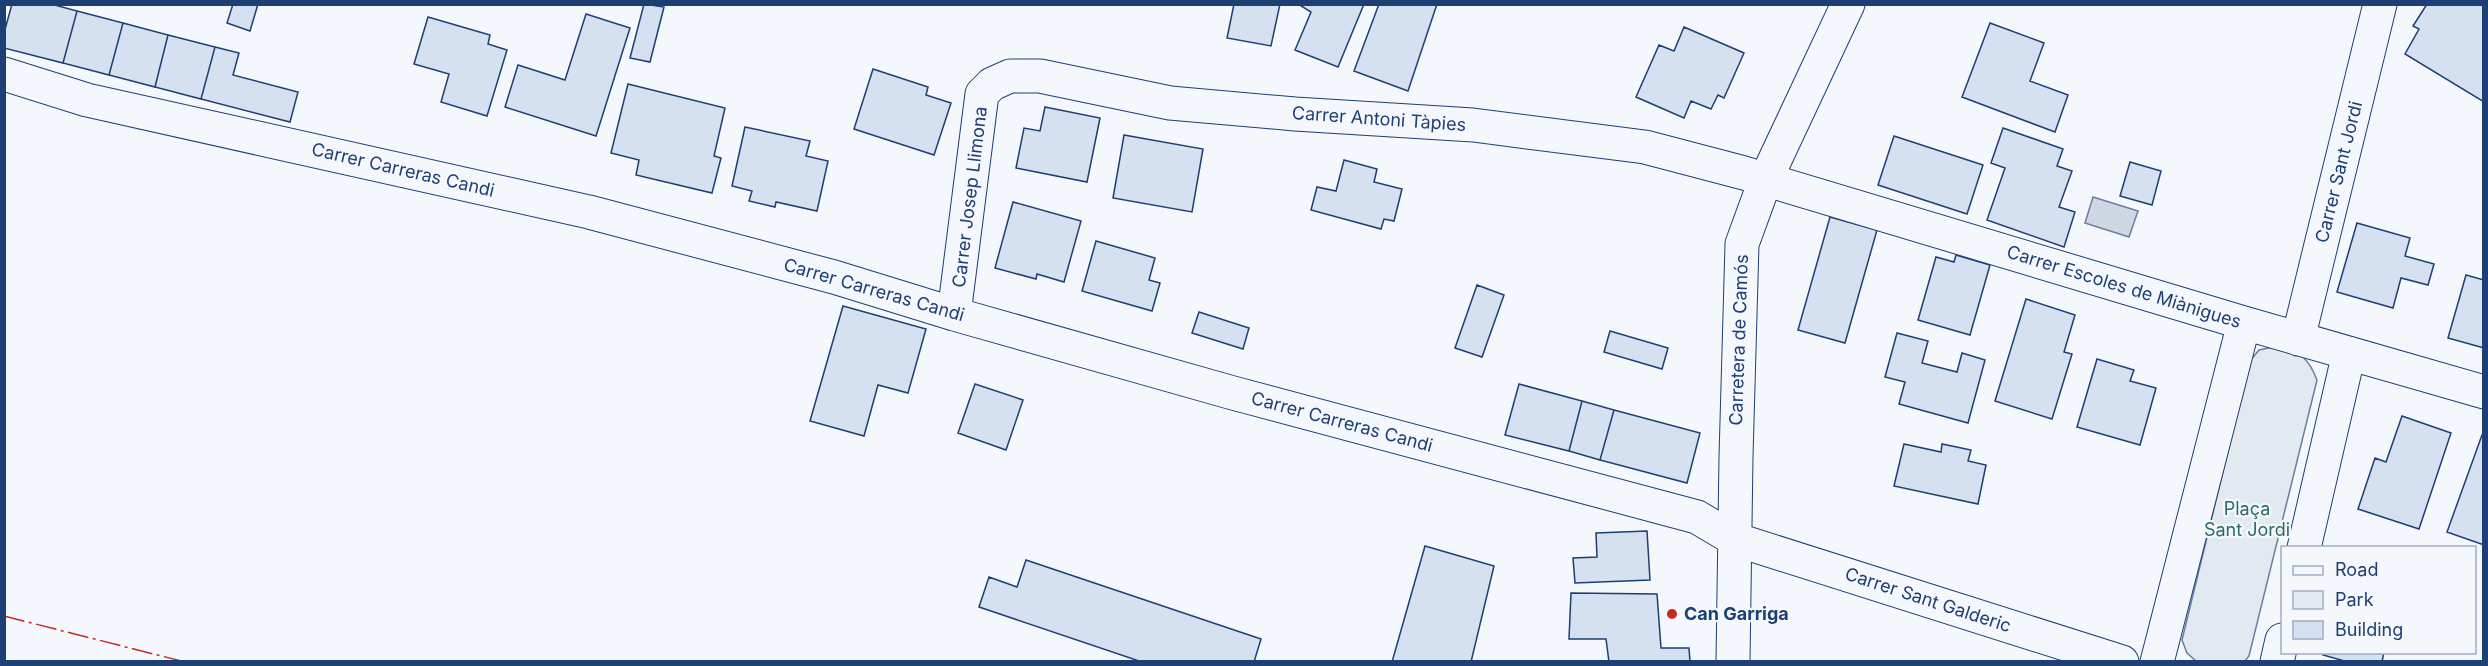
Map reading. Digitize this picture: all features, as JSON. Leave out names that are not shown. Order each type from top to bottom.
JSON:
[{"type":"street","name":"Carretera de Camós","points":[[1733,662],[1742,244],[1765,181],[1848,4]]},
{"type":"street","name":"Carrer Sant Jordi","points":[[2298,339],[2380,4]]},
{"type":"street","name":"Carrer Carreras Candi","points":[[4,74],[87,100],[589,212],[834,277],[954,314],[1233,393],[1697,517],[1734,539]]},
{"type":"street","name":"Carrer Antoni Tàpies","points":[[992,84],[1010,76],[1040,76],[1170,104],[1473,125],[1645,147],[1765,181]]},
{"type":"street","name":"Carrer Josep Llimona","points":[[954,314],[982,94],[992,84]]},
{"type":"street","name":"Carrer Escoles de Miànigues","points":[[1765,181],[2484,392]]},
{"type":"street","points":[[2157,662],[2244,323]]},
{"type":"street","points":[[2304,546],[2349,353]]},
{"type":"street","name":"Carrer Sant Galderic","points":[[1734,539],[2122,662]]},
{"type":"street","points":[[2277,662],[2281,647]]},
{"type":"green space","name":"Plaça Sant Jordi","points":[[2278,346],[2303,357],[2317,380],[2249,656],[2245,661],[2196,661],[2187,653],[2182,640],[2250,361],[2259,350]]},
{"type":"shaded area","points":[[2093,197],[2138,211],[2129,237],[2085,223]]},
{"type":"building","points":[[12,4],[51,4],[77,11],[63,63],[4,48],[4,33]]},
{"type":"building","points":[[233,4],[258,4],[250,31],[227,23]]},
{"type":"building","points":[[644,4],[664,7],[650,62],[630,58]]},
{"type":"building","points":[[1234,4],[1280,4],[1271,46],[1227,38]]},
{"type":"building","points":[[1298,4],[1364,4],[1338,67],[1295,50],[1311,12]]},
{"type":"building","points":[[1379,4],[1437,4],[1408,91],[1354,71]]},
{"type":"building","points":[[2427,4],[2484,4],[2484,102],[2405,54],[2419,29],[2413,26]]},
{"type":"building","points":[[77,11],[123,23],[109,75],[63,63]]},
{"type":"building","points":[[586,14],[630,28],[596,136],[505,107],[518,65],[565,80]]},
{"type":"building","points":[[428,17],[490,35],[488,44],[507,50],[487,116],[441,102],[449,74],[414,64]]},
{"type":"building","points":[[123,23],[168,35],[155,87],[109,75]]},
{"type":"building","points":[[1990,23],[2044,43],[2030,81],[2068,95],[2055,132],[1962,97]]},
{"type":"building","points":[[1684,27],[1744,53],[1724,98],[1718,95],[1711,109],[1691,101],[1684,118],[1636,97],[1659,45],[1674,51]]},
{"type":"building","points":[[168,35],[215,47],[201,99],[155,87]]},
{"type":"building","points":[[215,47],[239,53],[233,75],[298,92],[290,122],[201,99]]},
{"type":"building","points":[[873,69],[928,87],[926,95],[951,103],[934,155],[854,129]]},
{"type":"building","points":[[628,84],[725,108],[714,156],[721,158],[712,193],[636,175],[639,160],[611,153]]},
{"type":"building","points":[[1045,107],[1100,118],[1087,182],[1016,168],[1024,128],[1040,131]]},
{"type":"building","points":[[745,127],[810,141],[806,156],[828,161],[817,211],[776,202],[775,207],[749,201],[752,191],[732,186]]},
{"type":"building","points":[[2003,128],[2063,149],[2057,166],[2072,171],[2059,207],[2075,212],[2064,247],[1987,220],[2005,168],[1991,163]]},
{"type":"building","points":[[1124,135],[1203,149],[1192,212],[1113,198]]},
{"type":"building","points":[[1894,136],[1983,165],[1967,214],[1878,185]]},
{"type":"building","points":[[1344,160],[1377,169],[1374,182],[1402,189],[1394,221],[1384,219],[1381,229],[1311,210],[1317,187],[1336,191]]},
{"type":"building","points":[[2130,162],[2161,171],[2152,205],[2120,196]]},
{"type":"building","points":[[1013,202],[1081,221],[1064,282],[1037,274],[1036,279],[995,268]]},
{"type":"building","points":[[1830,217],[1877,230],[1845,343],[1798,330]]},
{"type":"building","points":[[2357,223],[2410,238],[2405,256],[2434,264],[2428,285],[2401,278],[2393,308],[2337,292]]},
{"type":"building","points":[[1096,241],[1155,258],[1149,280],[1160,283],[1152,311],[1082,291]]},
{"type":"building","points":[[1956,255],[1990,265],[1970,335],[1918,320],[1936,257],[1954,262]]},
{"type":"building","points":[[2466,275],[2484,280],[2484,348],[2448,338]]},
{"type":"building","points":[[1477,285],[1504,295],[1482,357],[1455,348]]},
{"type":"building","points":[[2026,299],[2075,315],[2064,352],[2072,354],[2052,419],[1995,401]]},
{"type":"building","points":[[843,306],[926,329],[908,393],[878,385],[864,436],[810,421]]},
{"type":"building","points":[[1199,312],[1249,328],[1243,349],[1192,333]]},
{"type":"building","points":[[1610,331],[1668,348],[1662,369],[1604,352]]},
{"type":"building","points":[[1897,333],[1928,341],[1922,363],[1957,372],[1962,353],[1985,360],[1968,423],[1899,404],[1905,382],[1885,377]]},
{"type":"building","points":[[2097,359],[2134,370],[2130,381],[2156,388],[2140,445],[2077,427]]},
{"type":"building","points":[[975,384],[1023,400],[1006,450],[958,433]]},
{"type":"building","points":[[1519,384],[1582,401],[1569,451],[1505,435]]},
{"type":"building","points":[[1582,401],[1614,410],[1600,460],[1569,451]]},
{"type":"building","points":[[1614,410],[1700,433],[1687,483],[1600,460]]},
{"type":"building","points":[[2402,416],[2451,433],[2419,529],[2358,509],[2375,458],[2386,462]]},
{"type":"building","points":[[2482,435],[2484,436],[2484,545],[2447,532]]},
{"type":"building","points":[[1904,444],[1941,452],[1942,444],[1971,450],[1968,461],[1986,465],[1978,504],[1894,486]]},
{"type":"building","points":[[1647,531],[1650,580],[1575,583],[1573,558],[1597,557],[1596,533]]},
{"type":"building","points":[[1425,546],[1494,566],[1471,662],[1392,662]]},
{"type":"building","points":[[1026,560],[1261,639],[1254,662],[1142,662],[979,607],[989,577],[1017,587]]},
{"type":"building","points":[[1571,593],[1657,594],[1661,648],[1689,648],[1690,662],[1609,662],[1606,639],[1569,639]]},
{"type":"building","points":[[2384,654],[2382,662],[2348,662],[2323,655]]},
{"type":"power","points":[[4,616],[185,662]]},
{"type":"place","name":"Can Garriga","points":[[1672,614]]}]
